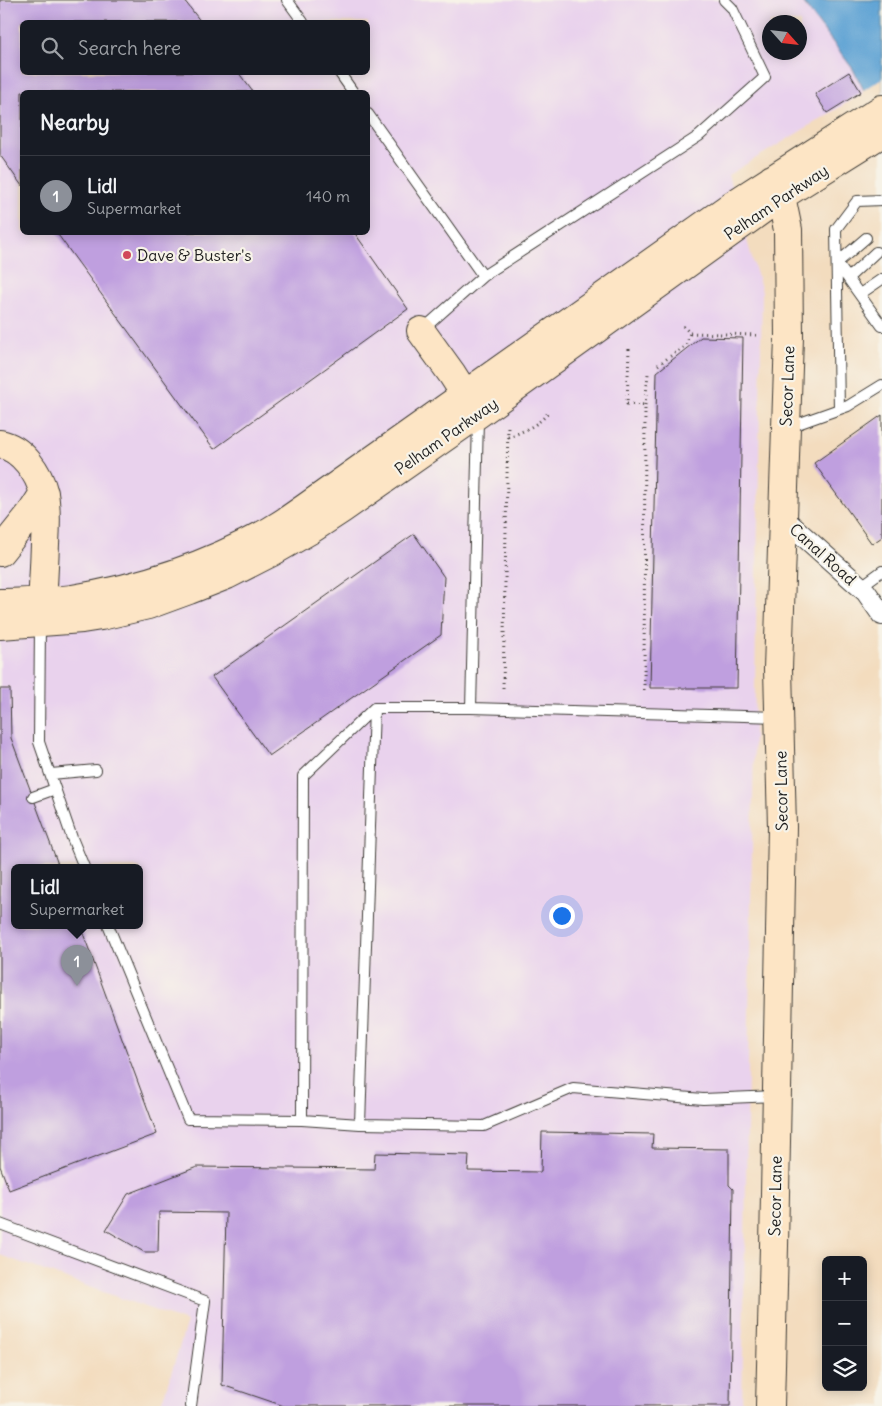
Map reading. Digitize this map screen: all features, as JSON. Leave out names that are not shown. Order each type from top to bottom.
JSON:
[{"type":"street","points":[[846,144],[882,109]]},
{"type":"street","points":[[846,144],[882,133]]},
{"type":"street","name":"Pelham Parkway","points":[[0,624],[71,599],[124,589],[192,567],[270,531],[472,404],[734,204],[777,188],[846,144]]},
{"type":"street","name":"Secor Lane","points":[[770,1406],[782,827],[778,669],[788,337],[788,230],[777,188]]},
{"type":"street","points":[[421,331],[472,404]]},
{"type":"street","points":[[0,444],[16,450],[30,464],[44,494],[46,519],[41,611]]},
{"type":"street","points":[[0,552],[44,494]]},
{"type":"street","name":"Canal Road","points":[[782,517],[866,592],[882,615]]},
{"type":"street","name":"Pelham Parkway","points":[[0,603],[41,611]]},
{"type":"lane","points":[[287,0],[302,20]]},
{"type":"lane","points":[[421,331],[483,276],[699,136],[765,77],[732,8],[724,0]]},
{"type":"lane","points":[[340,75],[352,90]]},
{"type":"lane","points":[[370,117],[483,276]]},
{"type":"lane","points":[[839,409],[836,229],[857,201],[882,200]]},
{"type":"lane","points":[[837,263],[866,238]]},
{"type":"lane","points":[[848,278],[876,252]]},
{"type":"lane","points":[[837,263],[860,294],[878,311],[882,326]]},
{"type":"lane","points":[[860,294],[882,279]]},
{"type":"lane","points":[[786,428],[848,406],[882,384]]},
{"type":"lane","points":[[471,708],[472,404]]},
{"type":"lane","points":[[860,587],[882,571]]},
{"type":"lane","points":[[41,611],[39,742],[83,864]]},
{"type":"lane","points":[[360,1124],[374,708]]},
{"type":"lane","points":[[302,1120],[303,776],[374,708],[471,708],[780,717]]},
{"type":"lane","points":[[51,774],[96,770]]},
{"type":"lane","points":[[33,797],[55,789]]},
{"type":"lane","points":[[110,929],[188,1119],[302,1120],[360,1124],[484,1126],[573,1088],[703,1099],[777,1096]]},
{"type":"lane","points":[[0,1224],[205,1301],[191,1406]]},
{"type":"path","points":[[683,326],[690,333],[757,335]]},
{"type":"path","points":[[658,365],[686,345],[690,333]]},
{"type":"path","points":[[629,349],[627,404],[646,406]]},
{"type":"path","points":[[644,690],[646,406],[648,374]]},
{"type":"path","points":[[508,437],[518,434],[544,418],[548,413]]},
{"type":"path","points":[[503,688],[508,417]]},
{"type":"shaded area","points":[[0,0],[801,0],[853,69],[865,92],[728,175],[762,292],[742,1406],[161,1406],[187,1322],[0,1255]]},
{"type":"water","points":[[801,0],[882,0],[882,125],[853,69]]},
{"type":"pier","points":[[882,79],[882,127],[862,91]]},
{"type":"building","points":[[0,0],[184,0],[199,20],[20,20],[20,75],[240,75],[252,90],[20,90],[20,183],[0,155]]},
{"type":"building","points":[[849,72],[861,92],[827,113],[815,94]]},
{"type":"building","points":[[58,235],[356,235],[408,309],[214,449]]},
{"type":"building","points":[[701,337],[743,338],[737,688],[650,688],[657,372]]},
{"type":"building","points":[[882,415],[882,537],[872,544],[814,463]]},
{"type":"building","points":[[414,534],[444,577],[441,635],[269,756],[212,677]]},
{"type":"building","points":[[0,689],[10,689],[11,738],[58,864],[11,864],[11,929],[81,929],[157,1134],[9,1190],[0,1166]]},
{"type":"building","points":[[542,1132],[653,1134],[652,1148],[729,1149],[729,1185],[733,1189],[730,1406],[284,1406],[222,1385],[226,1213],[159,1212],[158,1252],[144,1252],[106,1230],[128,1194],[197,1167],[374,1169],[375,1153],[469,1155],[468,1171],[541,1172]]},
{"type":"place","name":"Dave & Buster's","points":[[127,255]]},
{"type":"place","name":"Lidl","points":[[77,986]]}]
